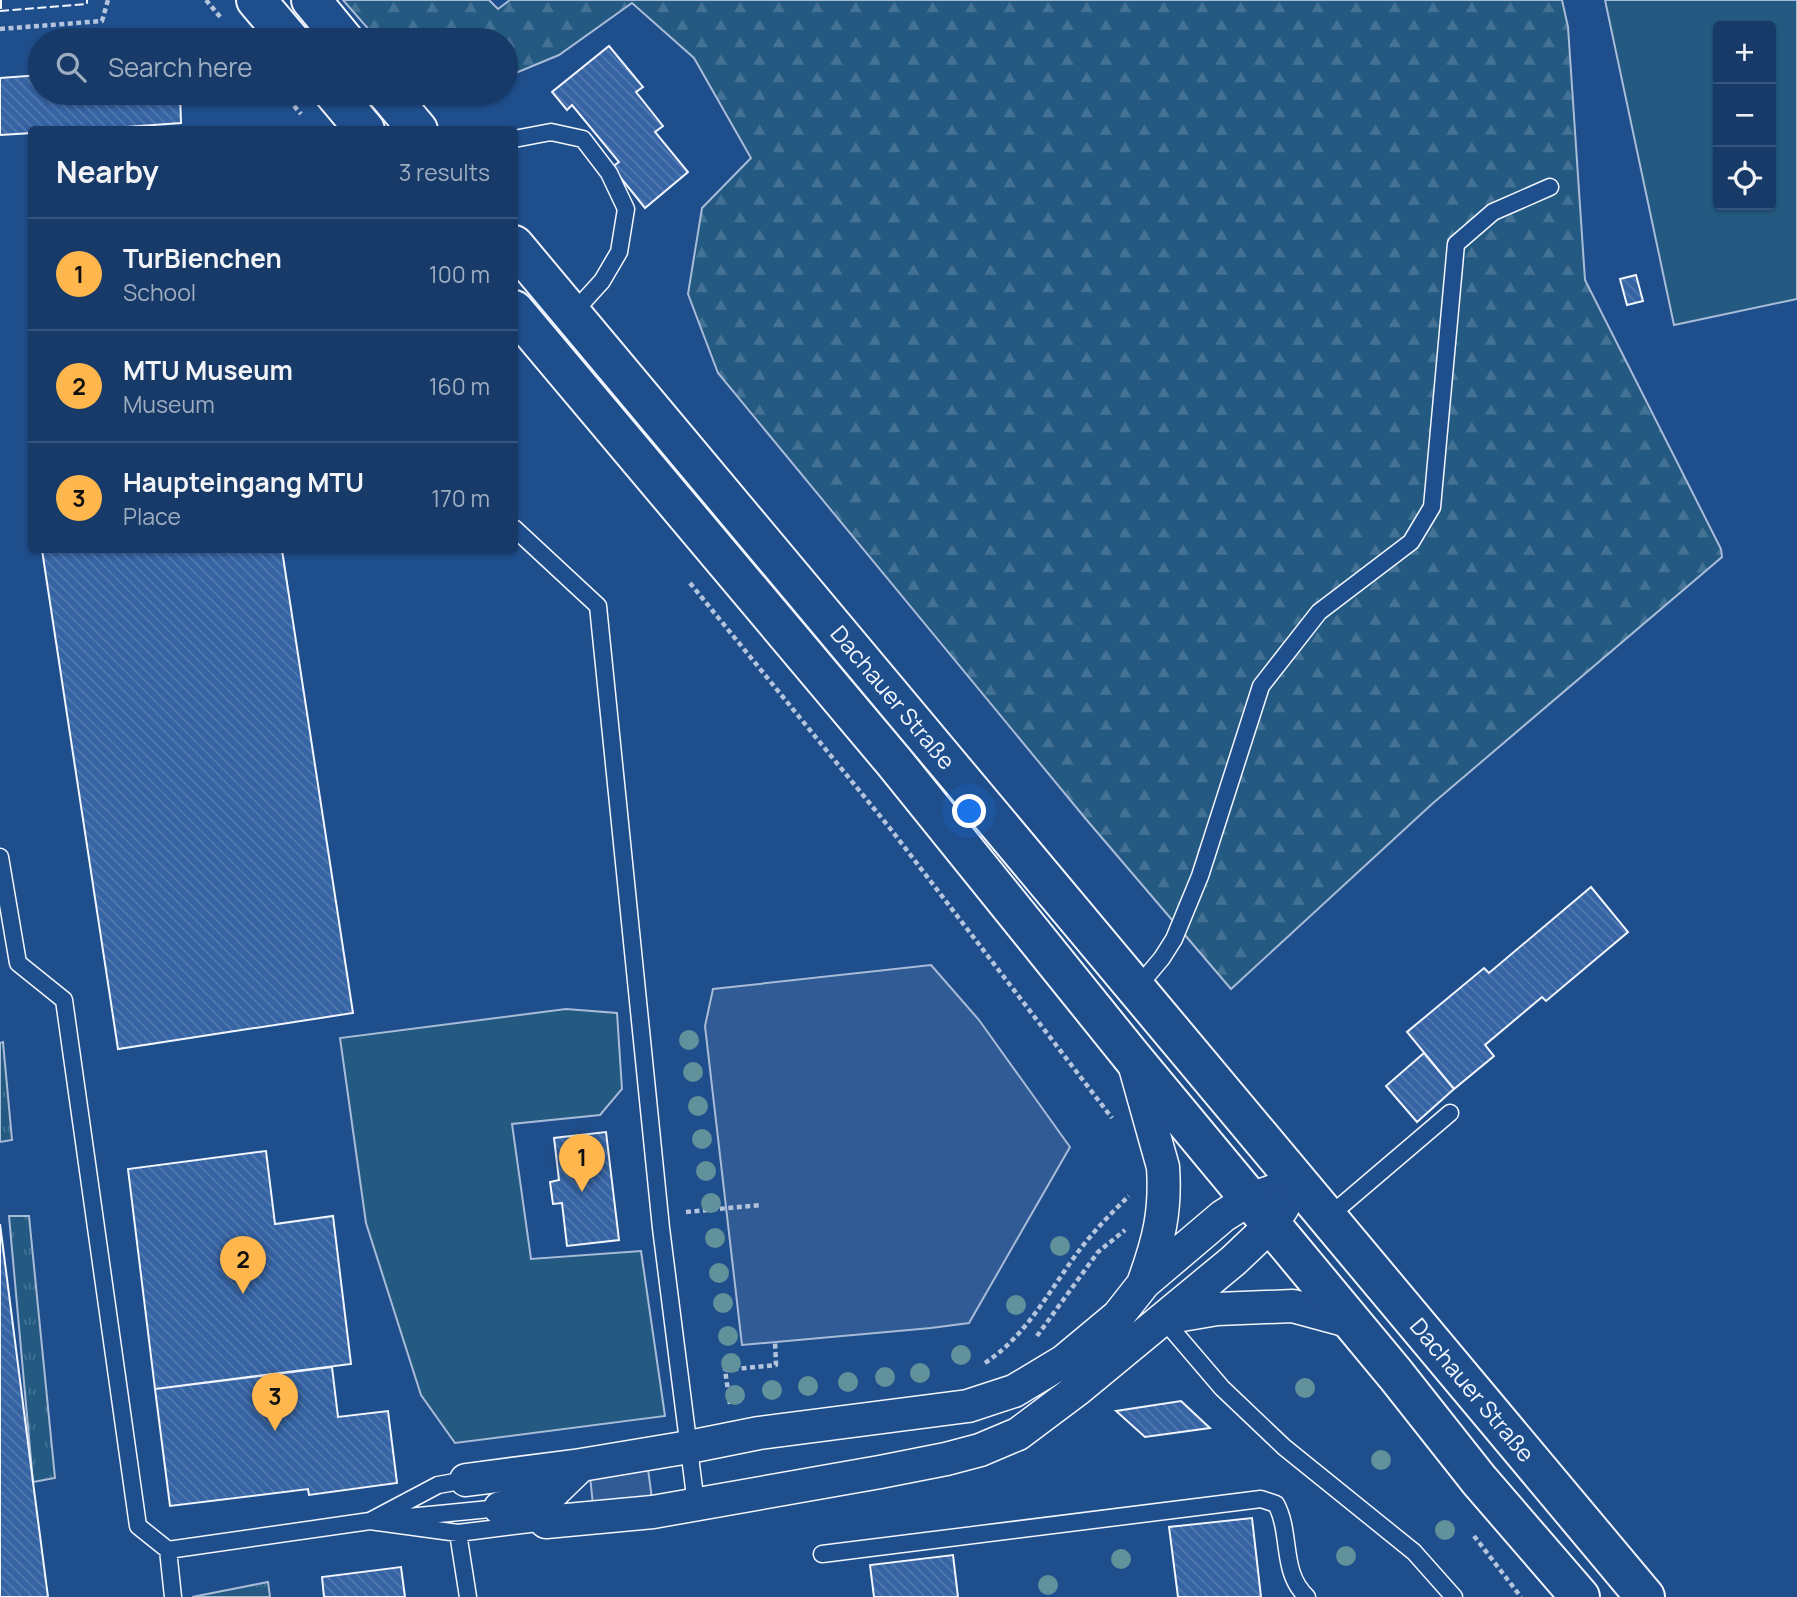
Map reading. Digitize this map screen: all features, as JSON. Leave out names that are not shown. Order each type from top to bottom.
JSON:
[{"type":"main road","points":[[256,0],[280,28]]},
{"type":"main road","points":[[311,0],[334,28]]},
{"type":"main road","points":[[344,105],[362,126]]},
{"type":"main road","points":[[397,105],[415,126]]},
{"type":"main road","name":"Dachauer Straße","points":[[518,250],[1645,1597]]},
{"type":"main road","name":"Dachauer Straße","points":[[518,315],[895,763],[1479,1480],[1580,1597]]},
{"type":"street","points":[[1132,1057],[1163,1167],[1164,1193],[1159,1241],[1144,1283]]},
{"type":"street","points":[[546,1522],[653,1512],[880,1472],[980,1450],[1018,1434],[1078,1389],[1233,1261],[1260,1212],[1299,1182]]},
{"type":"street","points":[[466,1480],[581,1465],[759,1433],[968,1406],[1014,1391],[1073,1354],[1118,1315],[1144,1283],[1223,1216],[1260,1212]]},
{"type":"street","points":[[1163,1319],[1217,1308],[1293,1306],[1352,1322]]},
{"type":"street","points":[[500,1508],[533,1503],[549,1496],[581,1465]]},
{"type":"lane","points":[[518,138],[551,132],[583,139],[609,173],[626,209],[618,252],[602,281],[572,314]]},
{"type":"lane","points":[[1136,989],[1162,958],[1200,876],[1261,686],[1318,612],[1411,542],[1432,507],[1456,244],[1493,212],[1550,187]]},
{"type":"lane","points":[[518,532],[598,606],[660,1214],[696,1504]]},
{"type":"lane","points":[[0,857],[18,963],[64,1000],[138,1526],[169,1550],[370,1521],[500,1508]]},
{"type":"lane","points":[[1328,1217],[1450,1112]]},
{"type":"lane","points":[[1163,1319],[1222,1388],[1284,1447],[1414,1552],[1454,1597]]},
{"type":"lane","points":[[370,1521],[438,1485],[466,1480]]},
{"type":"lane","points":[[821,1554],[1261,1499],[1276,1504],[1283,1517],[1289,1567],[1297,1588],[1307,1597]]},
{"type":"lane","points":[[370,1521],[458,1533],[546,1522]]},
{"type":"lane","points":[[458,1533],[468,1597]]},
{"type":"lane","points":[[169,1550],[173,1597]]},
{"type":"path","points":[[0,29],[102,21],[108,0]]},
{"type":"path","points":[[682,573],[889,828],[1118,1126]]},
{"type":"path","points":[[978,1367],[1004,1349],[1024,1329],[1091,1236],[1133,1192]]},
{"type":"path","points":[[660,1214],[761,1205]]},
{"type":"path","points":[[1030,1341],[1039,1334],[1098,1252],[1130,1225]]},
{"type":"path","points":[[731,1410],[725,1370],[776,1364],[775,1342]]},
{"type":"green space","points":[[343,0],[489,0],[498,9],[510,0],[1562,0],[1568,27],[1585,280],[1721,549],[1722,557],[1432,804],[1231,989],[1085,818],[718,373],[688,294],[702,208],[751,158],[694,58],[632,3],[559,55],[518,72],[518,28],[368,28]]},
{"type":"green space","points":[[1605,0],[1797,0],[1797,299],[1674,325]]},
{"type":"green space","points":[[566,1009],[617,1013],[622,1089],[600,1115],[512,1124],[531,1259],[641,1251],[665,1416],[455,1443],[421,1395],[366,1223],[340,1038]]},
{"type":"green space","points":[[3,1042],[12,1140],[0,1142],[0,1043]]},
{"type":"green space","points":[[9,1216],[29,1216],[55,1478],[33,1482]]},
{"type":"green space","points":[[268,1582],[270,1597],[192,1597]]},
{"type":"shaded area","points":[[931,965],[979,1020],[1070,1147],[969,1323],[742,1345],[705,1026],[713,989]]},
{"type":"shaded area","points":[[648,1469],[652,1499],[593,1505],[590,1476]]},
{"type":"building","points":[[609,46],[643,87],[636,92],[663,126],[655,132],[688,172],[645,208],[612,167],[619,162],[572,105],[567,110],[552,92]]},
{"type":"building","points":[[28,76],[28,105],[180,105],[181,123],[139,126],[28,126],[28,133],[0,135],[0,78]]},
{"type":"building","points":[[1636,275],[1643,301],[1627,305],[1620,279]]},
{"type":"building","points":[[42,553],[282,553],[353,1013],[118,1049]]},
{"type":"building","points":[[1591,887],[1628,932],[1546,1001],[1542,997],[1485,1045],[1494,1056],[1454,1089],[1407,1032],[1484,968],[1489,973]]},
{"type":"building","points":[[1424,1053],[1454,1089],[1417,1122],[1386,1086]]},
{"type":"building","points":[[606,1132],[619,1240],[567,1246],[562,1203],[553,1204],[550,1182],[559,1180],[554,1138]]},
{"type":"building","points":[[266,1151],[275,1224],[333,1216],[351,1364],[155,1389],[128,1169]]},
{"type":"building","points":[[0,1224],[33,1482],[48,1597],[0,1597]]},
{"type":"building","points":[[332,1367],[338,1417],[388,1411],[397,1483],[309,1495],[308,1489],[170,1506],[155,1389]]},
{"type":"building","points":[[1181,1401],[1210,1428],[1145,1437],[1116,1411]]},
{"type":"building","points":[[1252,1518],[1261,1597],[1178,1597],[1169,1527]]},
{"type":"building","points":[[953,1555],[958,1597],[874,1597],[870,1565]]},
{"type":"building","points":[[401,1567],[405,1597],[324,1597],[322,1577]]},
{"type":"fence","points":[[1,0],[1,11]]},
{"type":"fence","points":[[0,11],[87,4],[87,0]]},
{"type":"place","name":"TurBienchen","points":[[582,1192]]},
{"type":"place","name":"MTU Museum","points":[[243,1294]]},
{"type":"place","name":"Haupteingang MTU","points":[[275,1431]]}]
